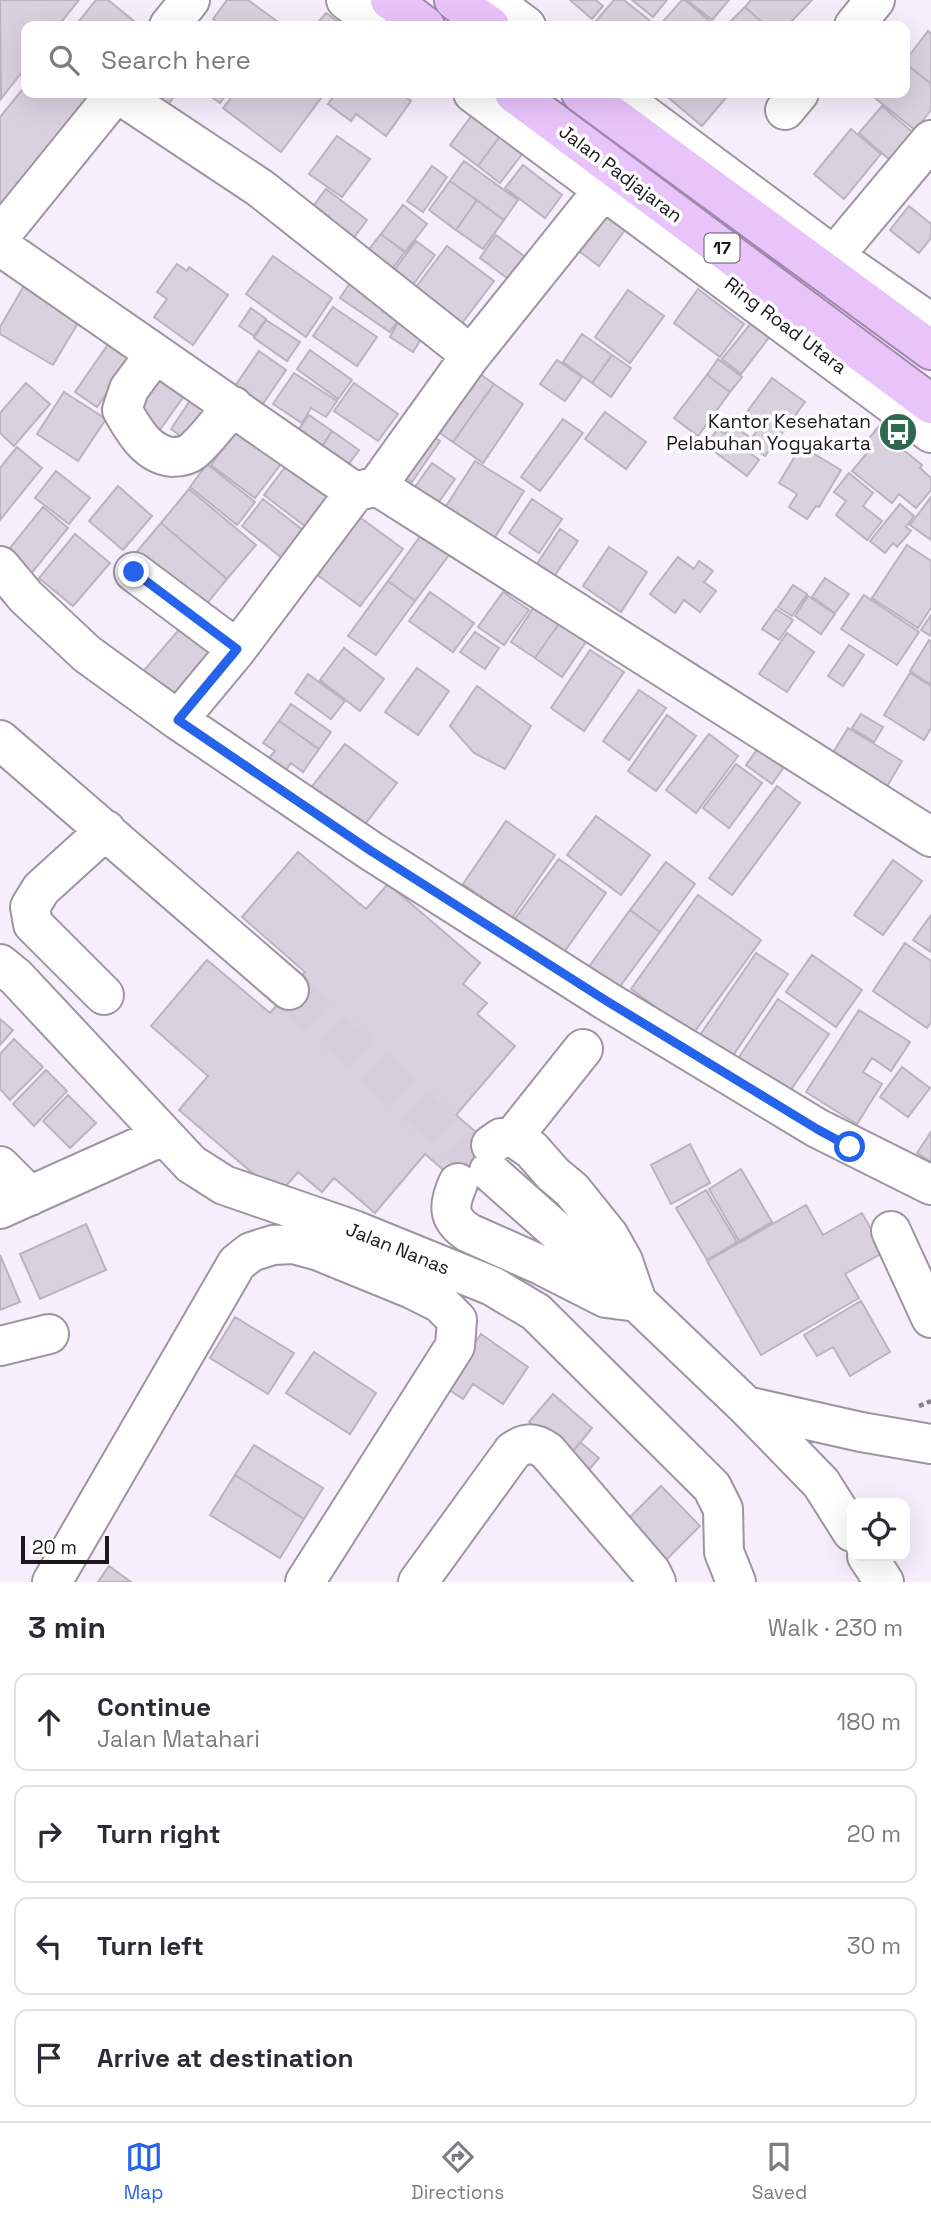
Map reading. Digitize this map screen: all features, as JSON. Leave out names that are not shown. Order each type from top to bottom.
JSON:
[{"type":"highway","points":[[454,0],[483,21]]},
{"type":"highway","points":[[373,9],[410,21]]},
{"type":"highway","name":"Jalan Padjajaran","points":[[521,98],[931,404]]},
{"type":"highway","name":"Jalan Padjajaran","points":[[588,98],[931,350]]},
{"type":"street","points":[[173,21],[190,0]]},
{"type":"street","points":[[491,0],[519,21]]},
{"type":"street","points":[[858,21],[875,0]]},
{"type":"street","points":[[0,236],[113,98]]},
{"type":"street","points":[[125,98],[260,188],[471,355]]},
{"type":"street","name":"Ring Road Utara","points":[[480,98],[931,433]]},
{"type":"street","points":[[622,98],[834,256],[931,323]]},
{"type":"street","points":[[834,256],[931,140]]},
{"type":"street","points":[[178,720],[604,189]]},
{"type":"street","points":[[0,246],[233,406],[931,837]]},
{"type":"street","points":[[155,354],[129,389],[122,410],[139,437],[151,449],[167,456],[178,457],[191,453],[233,406]]},
{"type":"street","points":[[0,566],[26,597],[87,654],[178,720],[371,851],[605,1000],[817,1129],[931,1185]]},
{"type":"street","points":[[134,572],[237,649]]},
{"type":"street","points":[[0,740],[289,990]]},
{"type":"street","points":[[104,995],[33,924],[30,907],[41,889],[106,830]]},
{"type":"street","name":"Jalan Nanas","points":[[0,964],[16,977],[191,1164],[224,1185],[354,1230],[480,1281],[536,1312],[712,1487],[723,1509],[723,1552],[736,1582]]},
{"type":"street","points":[[583,1049],[450,1203],[452,1215],[458,1226],[469,1233],[606,1298],[637,1302]]},
{"type":"street","points":[[0,1166],[15,1203],[163,1136]]},
{"type":"street","points":[[488,1159],[533,1150],[603,1227],[623,1261],[637,1302],[746,1406],[821,1483],[847,1524]]},
{"type":"street","points":[[891,1231],[931,1318]]},
{"type":"street","points":[[52,1582],[237,1263],[251,1252],[273,1245],[293,1244],[319,1251],[412,1289],[440,1303],[457,1320],[455,1346],[304,1582]]},
{"type":"street","points":[[0,1346],[48,1334]]},
{"type":"street","points":[[746,1406],[861,1432],[931,1444]]},
{"type":"street","points":[[418,1582],[513,1451],[523,1443],[537,1444],[547,1451],[651,1572],[656,1582]]},
{"type":"street","points":[[870,1561],[884,1582]]},
{"type":"building","points":[[0,0],[79,0],[62,21],[21,21],[21,73],[1,99]]},
{"type":"building","points":[[96,0],[108,0],[134,21],[79,21]]},
{"type":"building","points":[[227,0],[248,0],[277,21],[216,21],[213,19]]},
{"type":"building","points":[[570,0],[596,0],[603,6],[592,19]]},
{"type":"building","points":[[614,0],[624,0],[650,21],[596,21]]},
{"type":"building","points":[[632,0],[667,0],[653,17]]},
{"type":"building","points":[[685,0],[709,21],[663,21]]},
{"type":"building","points":[[687,0],[729,0],[712,20]]},
{"type":"building","points":[[751,0],[812,0],[792,21],[760,21],[745,7]]},
{"type":"building","points":[[745,7],[760,21],[731,21]]},
{"type":"building","points":[[326,13],[337,21],[319,21]]},
{"type":"building","points":[[928,31],[931,34],[931,84],[910,67],[910,54]]},
{"type":"building","points":[[910,67],[931,84],[931,110],[915,130],[875,98],[910,98]]},
{"type":"building","points":[[21,91],[21,98],[105,98],[0,225],[0,117]]},
{"type":"building","points":[[140,98],[173,98],[160,114]]},
{"type":"building","points":[[231,98],[321,98],[281,152],[223,108]]},
{"type":"building","points":[[332,98],[407,98],[411,101],[386,136],[356,114],[351,121],[328,104]]},
{"type":"building","points":[[669,98],[726,98],[702,126]]},
{"type":"building","points":[[882,106],[924,142],[900,169],[859,133]]},
{"type":"building","points":[[475,111],[503,132],[478,166],[450,145]]},
{"type":"building","points":[[851,129],[881,154],[844,199],[814,174]]},
{"type":"building","points":[[503,132],[526,149],[500,183],[478,166]]},
{"type":"building","points":[[337,136],[370,159],[342,197],[309,174]]},
{"type":"building","points":[[464,161],[518,200],[504,220],[450,181]]},
{"type":"building","points":[[523,165],[562,195],[545,218],[505,188]]},
{"type":"building","points":[[432,166],[447,177],[423,212],[407,201]]},
{"type":"building","points":[[450,181],[477,200],[456,230],[429,210]]},
{"type":"building","points":[[326,189],[367,220],[346,248],[305,217]]},
{"type":"building","points":[[477,200],[504,220],[483,249],[456,230]]},
{"type":"building","points":[[403,205],[427,224],[405,252],[381,234]]},
{"type":"building","points":[[607,206],[630,223],[599,266],[576,249]]},
{"type":"building","points":[[909,206],[931,224],[931,238],[919,253],[890,230]]},
{"type":"building","points":[[381,234],[405,252],[383,281],[359,262]]},
{"type":"building","points":[[496,235],[528,259],[511,281],[480,258]]},
{"type":"building","points":[[416,241],[435,255],[412,286],[393,272]]},
{"type":"building","points":[[447,246],[494,281],[453,335],[407,299]]},
{"type":"building","points":[[273,256],[332,298],[306,337],[246,294]]},
{"type":"building","points":[[177,264],[187,271],[189,267],[228,295],[193,345],[154,317],[167,299],[157,292]]},
{"type":"building","points":[[354,277],[404,311],[390,332],[340,298]]},
{"type":"building","points":[[25,284],[81,318],[53,365],[0,334],[0,327]]},
{"type":"building","points":[[698,289],[744,324],[720,357],[674,323]]},
{"type":"building","points":[[628,290],[664,316],[630,363],[595,337]]},
{"type":"building","points":[[333,307],[377,337],[357,366],[313,336]]},
{"type":"building","points":[[251,308],[266,319],[254,336],[239,326]]},
{"type":"building","points":[[402,316],[426,331],[413,352],[390,337]]},
{"type":"building","points":[[756,317],[774,331],[741,374],[722,359]]},
{"type":"building","points":[[266,320],[300,342],[287,361],[254,338]]},
{"type":"building","points":[[582,334],[612,355],[592,383],[563,362]]},
{"type":"building","points":[[109,343],[131,358],[97,407],[75,392]]},
{"type":"building","points":[[310,350],[352,380],[338,399],[297,369]]},
{"type":"building","points":[[259,351],[286,370],[260,408],[233,389]]},
{"type":"building","points":[[612,355],[631,368],[611,397],[592,383]]},
{"type":"building","points":[[718,359],[742,377],[730,392],[707,375]]},
{"type":"building","points":[[159,360],[192,385],[159,431],[126,407]]},
{"type":"building","points":[[557,360],[582,377],[565,401],[540,384]]},
{"type":"building","points":[[470,367],[494,384],[453,442],[430,426]]},
{"type":"building","points":[[294,373],[337,401],[326,417],[311,408],[302,423],[273,404]]},
{"type":"building","points":[[707,375],[730,392],[698,436],[674,418]]},
{"type":"building","points":[[772,378],[805,402],[765,456],[747,444],[759,428],[744,416]]},
{"type":"building","points":[[26,383],[50,404],[14,446],[0,433],[0,413]]},
{"type":"building","points":[[354,383],[398,414],[378,441],[334,411]]},
{"type":"building","points":[[494,384],[523,404],[483,463],[453,442]]},
{"type":"building","points":[[64,392],[106,419],[78,461],[37,434]]},
{"type":"building","points":[[196,392],[217,407],[192,444],[171,429]]},
{"type":"building","points":[[605,412],[646,442],[626,469],[585,439]]},
{"type":"building","points":[[309,415],[332,431],[315,457],[291,440]]},
{"type":"building","points":[[563,419],[583,433],[540,491],[521,477]]},
{"type":"building","points":[[732,425],[748,436],[741,446],[759,460],[747,476],[706,445],[718,429],[725,434]]},
{"type":"building","points":[[880,425],[898,439],[895,443],[922,465],[920,468],[931,478],[931,490],[916,508],[899,494],[892,503],[852,471],[867,453],[861,448]]},
{"type":"building","points":[[239,427],[284,460],[255,498],[211,465]]},
{"type":"building","points":[[422,429],[440,441],[412,482],[395,471]]},
{"type":"building","points":[[332,431],[359,450],[341,475],[315,457]]},
{"type":"building","points":[[801,446],[841,470],[819,507],[816,506],[807,519],[789,507],[797,494],[779,483]]},
{"type":"building","points":[[17,447],[42,468],[0,520],[0,468]]},
{"type":"building","points":[[292,458],[342,496],[314,533],[264,495]]},
{"type":"building","points":[[475,461],[524,491],[490,545],[441,514]]},
{"type":"building","points":[[432,463],[455,479],[438,503],[415,487]]},
{"type":"building","points":[[207,464],[255,502],[237,525],[190,487]]},
{"type":"building","points":[[56,471],[90,498],[69,524],[35,498]]},
{"type":"building","points":[[849,473],[873,493],[863,506],[882,521],[867,540],[836,515],[846,501],[834,492]]},
{"type":"building","points":[[118,486],[152,516],[123,550],[89,521]]},
{"type":"building","points":[[189,489],[256,545],[227,579],[161,523]]},
{"type":"building","points":[[931,497],[931,540],[910,525]]},
{"type":"building","points":[[263,499],[308,534],[287,562],[242,526]]},
{"type":"building","points":[[532,499],[562,519],[539,553],[509,533]]},
{"type":"building","points":[[900,504],[914,516],[906,527],[911,531],[897,547],[893,543],[885,553],[870,541]]},
{"type":"building","points":[[43,507],[68,528],[26,580],[1,559]]},
{"type":"building","points":[[354,513],[403,549],[360,606],[312,571]]},
{"type":"building","points":[[161,523],[227,579],[196,617],[129,561]]},
{"type":"building","points":[[560,529],[578,541],[553,578],[535,567]]},
{"type":"building","points":[[424,531],[452,551],[415,601],[388,581]]},
{"type":"building","points":[[75,534],[110,563],[73,606],[39,578]]},
{"type":"building","points":[[907,545],[931,561],[931,608],[918,628],[872,598]]},
{"type":"building","points":[[609,547],[647,572],[621,612],[583,586]]},
{"type":"building","points":[[678,557],[694,569],[699,561],[713,571],[704,582],[716,591],[700,612],[684,600],[675,613],[650,594]]},
{"type":"building","points":[[825,578],[849,594],[835,613],[812,597]]},
{"type":"building","points":[[388,581],[415,601],[376,655],[348,636]]},
{"type":"building","points":[[793,585],[807,594],[792,616],[778,607]]},
{"type":"building","points":[[430,592],[474,623],[453,652],[409,621]]},
{"type":"building","points":[[503,592],[529,610],[504,645],[478,627]]},
{"type":"building","points":[[864,595],[919,632],[897,665],[841,629]]},
{"type":"building","points":[[808,596],[835,614],[821,634],[795,616]]},
{"type":"building","points":[[538,601],[563,618],[535,658],[511,642]]},
{"type":"building","points":[[776,609],[793,620],[779,640],[762,629]]},
{"type":"building","points":[[931,615],[931,636],[921,630]]},
{"type":"building","points":[[563,618],[590,636],[562,677],[535,658]]},
{"type":"building","points":[[183,625],[221,658],[180,706],[141,674]]},
{"type":"building","points":[[475,632],[499,648],[485,669],[460,652]]},
{"type":"building","points":[[787,633],[814,652],[787,692],[759,674]]},
{"type":"building","points":[[929,640],[931,641],[931,685],[910,671]]},
{"type":"building","points":[[849,645],[864,655],[843,686],[828,676]]},
{"type":"building","points":[[344,648],[384,679],[360,711],[320,680]]},
{"type":"building","points":[[590,650],[624,672],[584,731],[551,708]]},
{"type":"building","points":[[417,668],[449,691],[418,735],[385,712]]},
{"type":"building","points":[[910,673],[931,686],[931,728],[924,740],[884,715]]},
{"type":"building","points":[[308,674],[345,701],[331,719],[295,693]]},
{"type":"building","points":[[477,686],[531,726],[505,769],[474,753],[450,726]]},
{"type":"building","points":[[639,690],[666,708],[629,760],[603,741]]},
{"type":"building","points":[[291,704],[331,732],[319,749],[279,721]]},
{"type":"building","points":[[861,714],[883,727],[874,742],[852,728]]},
{"type":"building","points":[[667,715],[696,736],[656,791],[628,771]]},
{"type":"building","points":[[279,721],[319,749],[303,772],[291,763],[286,770],[269,758],[275,751],[263,743]]},
{"type":"building","points":[[848,728],[902,761],[883,793],[829,759]]},
{"type":"building","points":[[709,734],[738,756],[696,813],[666,790]]},
{"type":"building","points":[[766,737],[792,756],[772,784],[746,765]]},
{"type":"building","points":[[345,744],[397,783],[362,828],[310,789]]},
{"type":"building","points":[[736,764],[762,783],[729,828],[703,808]]},
{"type":"building","points":[[777,786],[800,803],[732,895],[709,878]]},
{"type":"building","points":[[596,816],[650,855],[621,895],[567,855]]},
{"type":"building","points":[[506,821],[555,855],[512,918],[463,884]]},
{"type":"building","points":[[298,852],[366,909],[388,884],[480,963],[463,984],[487,1003],[477,1014],[515,1046],[456,1115],[503,1155],[470,1193],[425,1154],[375,1213],[334,1178],[322,1192],[298,1172],[278,1195],[179,1110],[208,1076],[151,1026],[207,960],[270,1013],[305,972],[242,917]]},
{"type":"building","points":[[559,859],[606,893],[562,955],[514,920]]},
{"type":"building","points":[[893,860],[922,881],[883,935],[854,915]]},
{"type":"building","points":[[666,862],[695,884],[660,932],[630,910]]},
{"type":"building","points":[[698,895],[761,940],[693,1034],[631,989]]},
{"type":"building","points":[[630,910],[660,932],[618,989],[588,968]]},
{"type":"building","points":[[931,915],[931,952],[913,940]]},
{"type":"building","points":[[905,943],[931,961],[931,1022],[927,1028],[873,991]]},
{"type":"building","points":[[756,953],[788,974],[732,1057],[700,1035]]},
{"type":"building","points":[[812,955],[862,990],[836,1027],[786,992]]},
{"type":"building","points":[[778,999],[829,1034],[788,1094],[737,1060]]},
{"type":"building","points":[[859,1010],[910,1042],[891,1071],[872,1058],[863,1072],[882,1084],[857,1124],[806,1092]]},
{"type":"building","points":[[0,1019],[13,1030],[0,1045]]},
{"type":"building","points":[[14,1039],[43,1067],[10,1100],[0,1089],[0,1054]]},
{"type":"building","points":[[902,1067],[930,1088],[908,1117],[880,1097]]},
{"type":"building","points":[[46,1070],[67,1091],[34,1126],[13,1104]]},
{"type":"building","points":[[68,1095],[96,1123],[70,1148],[43,1121]]},
{"type":"building","points":[[931,1132],[931,1162],[917,1153]]},
{"type":"building","points":[[690,1144],[710,1183],[671,1204],[651,1165]]},
{"type":"building","points":[[741,1169],[772,1222],[739,1241],[709,1189]]},
{"type":"building","points":[[706,1190],[737,1242],[707,1260],[676,1208]]},
{"type":"building","points":[[806,1205],[823,1235],[862,1213],[884,1252],[845,1274],[859,1298],[761,1355],[707,1261]]},
{"type":"building","points":[[86,1224],[106,1270],[40,1299],[20,1254]]},
{"type":"building","points":[[0,1255],[20,1302],[0,1310]]},
{"type":"building","points":[[861,1301],[890,1352],[850,1376],[833,1347],[817,1356],[804,1335]]},
{"type":"building","points":[[235,1317],[294,1353],[268,1394],[210,1358]]},
{"type":"building","points":[[481,1334],[528,1367],[503,1404],[473,1384],[463,1399],[445,1387]]},
{"type":"building","points":[[314,1352],[376,1393],[350,1434],[286,1393]]},
{"type":"building","points":[[553,1394],[592,1428],[569,1456],[529,1422]]},
{"type":"building","points":[[580,1442],[599,1458],[587,1472],[569,1456]]},
{"type":"building","points":[[254,1445],[323,1488],[304,1519],[235,1475]]},
{"type":"building","points":[[235,1475],[304,1519],[280,1558],[210,1515]]},
{"type":"building","points":[[661,1486],[700,1526],[658,1568],[619,1528]]},
{"type":"building","points":[[109,1566],[131,1582],[98,1582]]},
{"type":"tunnel","points":[[289,990],[489,1171]]},
{"type":"place","name":"Kantor Kesehatan Pelabuhan Yogyakarta","points":[[898,432]]},
{"type":"route","points":[[134,572],[237,649],[178,720],[371,851],[605,1000],[850,1147]]}]
